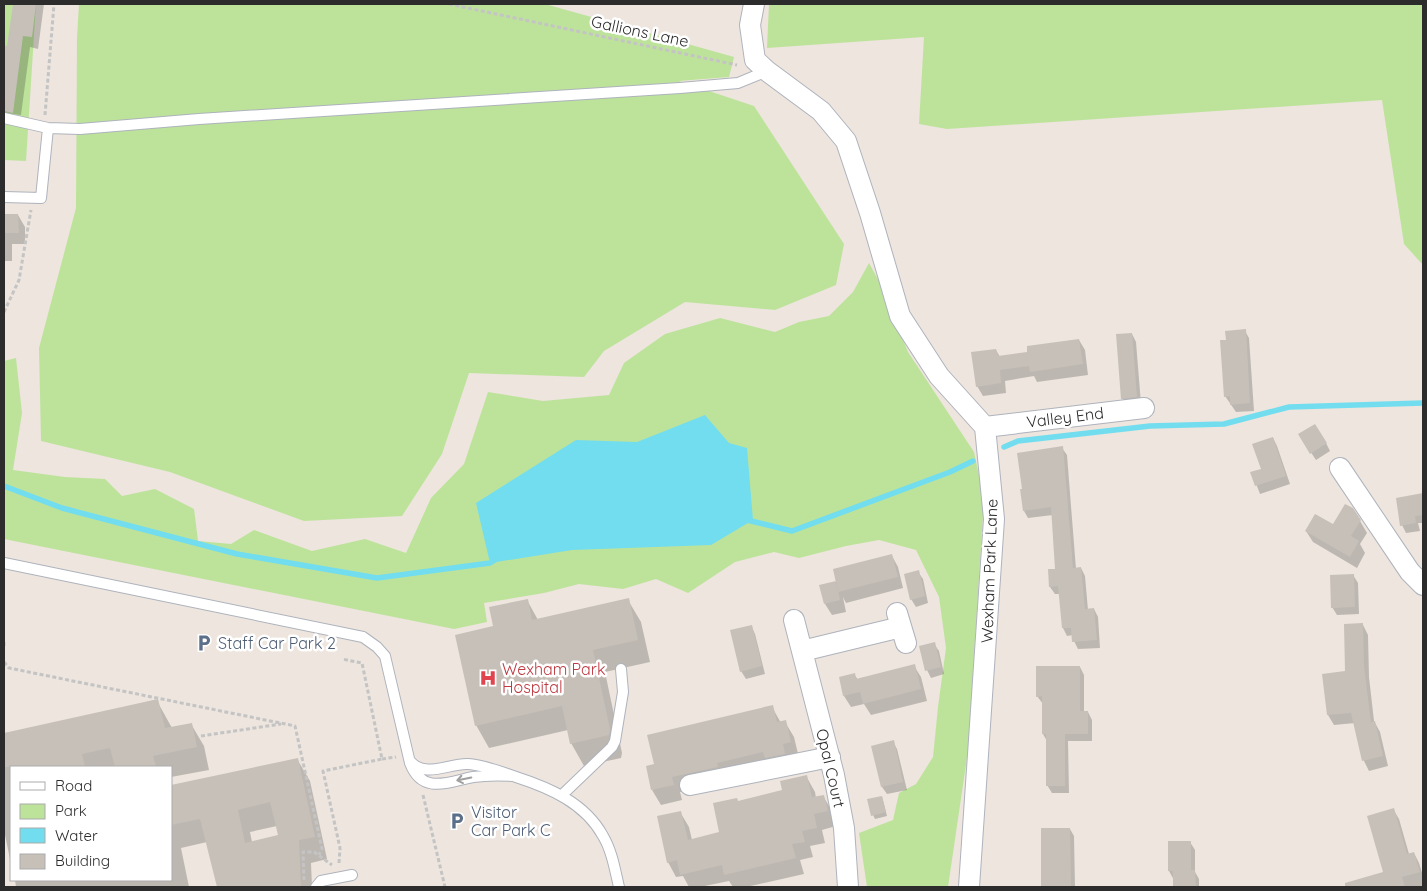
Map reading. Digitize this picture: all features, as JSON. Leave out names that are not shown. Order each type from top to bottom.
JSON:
[{"type":"street","points":[[754,4],[750,25],[755,60],[821,111],[846,141],[870,213],[900,316],[939,376],[985,427]]},
{"type":"street","name":"Valley End","points":[[985,427],[1144,408]]},
{"type":"street","name":"Wexham Park Lane","points":[[969,887],[994,519],[985,427]]},
{"type":"street","points":[[1340,468],[1410,572],[1423,585]]},
{"type":"street","name":"Opal Court","points":[[794,620],[830,757],[844,828],[848,887]]},
{"type":"street","points":[[802,651],[901,628]]},
{"type":"street","points":[[690,785],[830,757]]},
{"type":"lane","points":[[4,118],[48,128],[80,129],[208,118],[670,89],[738,83],[767,71]]},
{"type":"lane","points":[[4,197],[41,198],[48,128]]},
{"type":"lane","points":[[4,563],[363,637],[377,647],[384,656],[408,758],[416,774],[425,782],[432,784],[486,775],[512,776]]},
{"type":"lane","points":[[562,795],[612,747],[615,741],[623,692],[621,669]]},
{"type":"lane","points":[[408,758],[416,766],[424,769],[474,764],[562,795],[588,817],[604,836],[619,887]]},
{"type":"lane","points":[[316,887],[321,881],[352,875]]},
{"type":"path","name":"Gallions Lane","points":[[448,4],[738,65]]},
{"type":"path","points":[[474,9],[475,4]]},
{"type":"path","points":[[304,887],[303,852],[314,852],[337,868],[340,858],[340,848],[323,772],[382,759],[362,663],[342,659]]},
{"type":"path","points":[[4,662],[9,668],[295,726],[322,849],[319,855]]},
{"type":"path","points":[[201,736],[284,724]]},
{"type":"path","points":[[395,757],[397,763]]},
{"type":"path","points":[[420,794],[423,796],[445,887]]},
{"type":"green space","points":[[4,4],[36,4],[26,161],[4,160]]},
{"type":"green space","points":[[79,4],[545,4],[734,57],[729,77],[679,81],[754,106],[844,244],[836,285],[775,310],[685,302],[604,351],[584,377],[469,373],[442,454],[402,516],[304,521],[170,472],[41,441],[39,348],[76,208]]},
{"type":"green space","points":[[769,4],[1423,4],[1423,265],[1404,244],[1382,100],[947,129],[919,124],[924,37],[767,48]]},
{"type":"green space","points":[[869,263],[880,283],[908,352],[974,452],[984,499],[968,751],[948,887],[867,887],[859,833],[893,820],[899,793],[916,784],[933,757],[946,648],[939,597],[916,550],[879,540],[799,558],[774,552],[735,562],[688,593],[656,579],[623,589],[579,584],[544,593],[484,603],[487,622],[454,629],[4,539],[4,361],[16,358],[22,413],[13,470],[65,477],[105,479],[122,496],[155,489],[194,509],[198,541],[231,544],[254,530],[312,551],[365,539],[406,553],[431,498],[464,464],[488,392],[543,401],[609,395],[624,363],[665,334],[720,318],[775,332],[799,322],[829,316],[853,292]]},
{"type":"water","points":[[705,415],[729,443],[747,448],[753,520],[711,545],[572,550],[490,563],[476,503],[576,440],[637,442]]},
{"type":"building","points":[[13,4],[36,4],[32,37],[23,36],[13,113],[4,111],[4,45],[7,46]]},
{"type":"building","points":[[4,214],[18,214],[19,233],[4,233]]},
{"type":"building","points":[[1246,329],[1250,403],[1230,405],[1230,396],[1224,397],[1220,340],[1226,340],[1225,331]]},
{"type":"building","points":[[1132,333],[1137,397],[1121,399],[1116,334]]},
{"type":"building","points":[[1079,339],[1083,364],[1030,372],[1029,366],[1000,370],[1001,383],[976,387],[971,352],[996,349],[998,356],[1027,352],[1027,346]]},
{"type":"building","points":[[1315,424],[1327,443],[1310,454],[1298,434]]},
{"type":"building","points":[[1273,437],[1286,476],[1255,486],[1250,472],[1261,469],[1252,444]]},
{"type":"building","points":[[1063,446],[1073,568],[1081,567],[1085,609],[1094,608],[1097,640],[1072,642],[1071,628],[1062,628],[1058,586],[1049,587],[1048,569],[1055,569],[1051,507],[1023,511],[1017,453]]},
{"type":"building","points":[[1423,493],[1423,515],[1415,516],[1416,523],[1400,526],[1396,498]]},
{"type":"building","points":[[1345,504],[1353,508],[1361,520],[1351,536],[1359,541],[1350,557],[1305,531],[1315,514],[1333,524]]},
{"type":"building","points":[[892,554],[898,577],[838,592],[833,569]]},
{"type":"building","points":[[919,570],[925,596],[910,600],[904,574]]},
{"type":"building","points":[[1354,574],[1355,607],[1331,608],[1330,575]]},
{"type":"building","points":[[836,581],[840,600],[824,604],[819,585]]},
{"type":"building","points":[[629,598],[638,640],[593,650],[610,729],[609,735],[570,744],[562,706],[475,726],[455,635],[493,626],[489,607],[528,599],[532,620]]},
{"type":"building","points":[[1363,623],[1364,666],[1371,722],[1375,721],[1383,756],[1362,761],[1351,713],[1327,715],[1322,674],[1345,671],[1344,624]]},
{"type":"building","points":[[752,625],[762,666],[740,672],[730,630]]},
{"type":"building","points":[[935,642],[941,667],[925,671],[919,646]]},
{"type":"building","points":[[915,664],[921,689],[863,704],[860,692],[843,696],[839,677],[855,673],[856,679]]},
{"type":"building","points":[[1036,666],[1080,666],[1080,711],[1088,711],[1088,734],[1065,734],[1065,786],[1046,786],[1046,734],[1042,734],[1042,696],[1036,697]]},
{"type":"building","points":[[158,699],[165,728],[192,723],[197,747],[153,756],[156,766],[115,766],[110,748],[82,754],[85,766],[4,767],[4,733]]},
{"type":"building","points":[[773,705],[777,722],[786,720],[791,742],[783,744],[785,754],[765,758],[763,752],[717,763],[718,767],[672,777],[674,785],[651,790],[646,766],[654,764],[647,735]]},
{"type":"building","points":[[894,740],[903,782],[881,787],[871,746]]},
{"type":"building","points":[[298,758],[315,837],[299,840],[301,887],[217,887],[200,819],[172,825],[172,785]],"holes":[[[270,802],[278,835],[245,843],[238,810]]]},
{"type":"building","points":[[807,775],[812,797],[824,795],[828,811],[814,814],[817,828],[802,831],[805,842],[792,844],[796,858],[724,875],[722,865],[680,875],[677,860],[667,863],[657,816],[681,811],[688,840],[719,832],[713,803],[737,798],[738,801],[782,790],[780,781]]},
{"type":"building","points":[[882,796],[886,812],[871,816],[867,799]]},
{"type":"building","points":[[1394,808],[1407,854],[1414,852],[1420,872],[1402,877],[1405,887],[1345,887],[1345,883],[1383,872],[1367,816]]},
{"type":"building","points":[[1041,828],[1070,828],[1071,887],[1041,887]]},
{"type":"building","points":[[1168,841],[1191,841],[1191,870],[1195,870],[1196,887],[1173,887],[1173,871],[1168,871]]},
{"type":"waterway","points":[[1004,447],[1018,441],[1150,426],[1224,424],[1289,407],[1423,403]]},
{"type":"waterway","points":[[747,520],[792,531],[950,472],[973,461]]},
{"type":"waterway","points":[[4,486],[62,508],[237,554],[377,578],[490,563],[495,560]]},
{"type":"place","name":"Staff Car Park 2","points":[[204,643]]},
{"type":"place","name":"Wexham Park Hospital","points":[[488,678]]},
{"type":"place","name":"Visitor Car Park C","points":[[457,821]]}]
